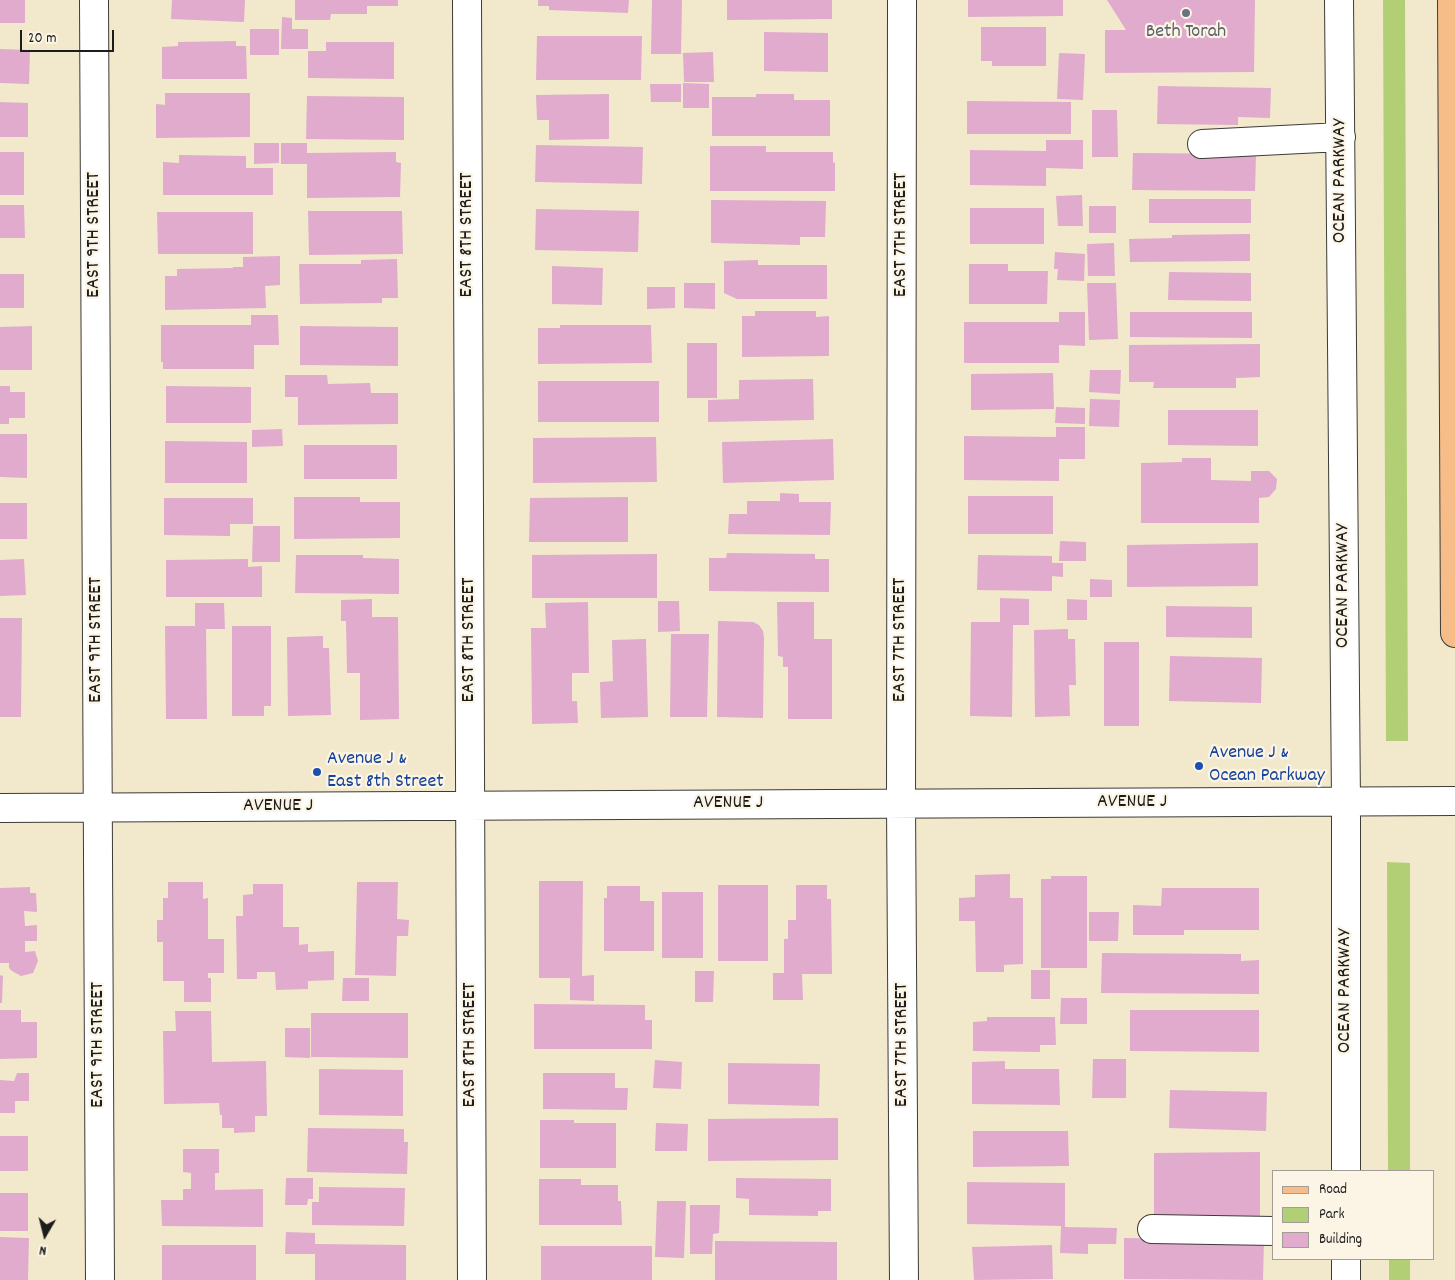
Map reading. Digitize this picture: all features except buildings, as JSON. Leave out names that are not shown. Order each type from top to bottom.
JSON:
[{"type":"main road","points":[[1452,0],[1455,633]]},
{"type":"street","name":"EAST 9TH STREET","points":[[94,0],[100,1280]]},
{"type":"street","name":"EAST 8TH STREET","points":[[467,0],[472,1280]]},
{"type":"street","name":"EAST 7TH STREET","points":[[902,0],[901,804],[904,1280]]},
{"type":"street","name":"OCEAN PARKWAY","points":[[1339,0],[1346,802],[1346,1170]]},
{"type":"street","points":[[1202,144],[1341,137]]},
{"type":"street","name":"AVENUE J","points":[[0,808],[1455,801]]},
{"type":"street","points":[[1152,1229],[1272,1231]]},
{"type":"street","points":[[1346,1260],[1346,1280]]},
{"type":"green space","points":[[1383,0],[1405,0],[1408,741],[1386,741]]},
{"type":"green space","points":[[1387,862],[1410,863],[1410,1170],[1388,1170]]},
{"type":"green space","points":[[1389,1260],[1410,1260],[1410,1280],[1389,1280]]},
{"type":"place","name":"Beth Torah","points":[[1186,13]]},
{"type":"place","name":"Avenue J & Ocean Parkway","points":[[1199,766]]},
{"type":"place","name":"Avenue J & East 8th Street","points":[[317,772]]}]
